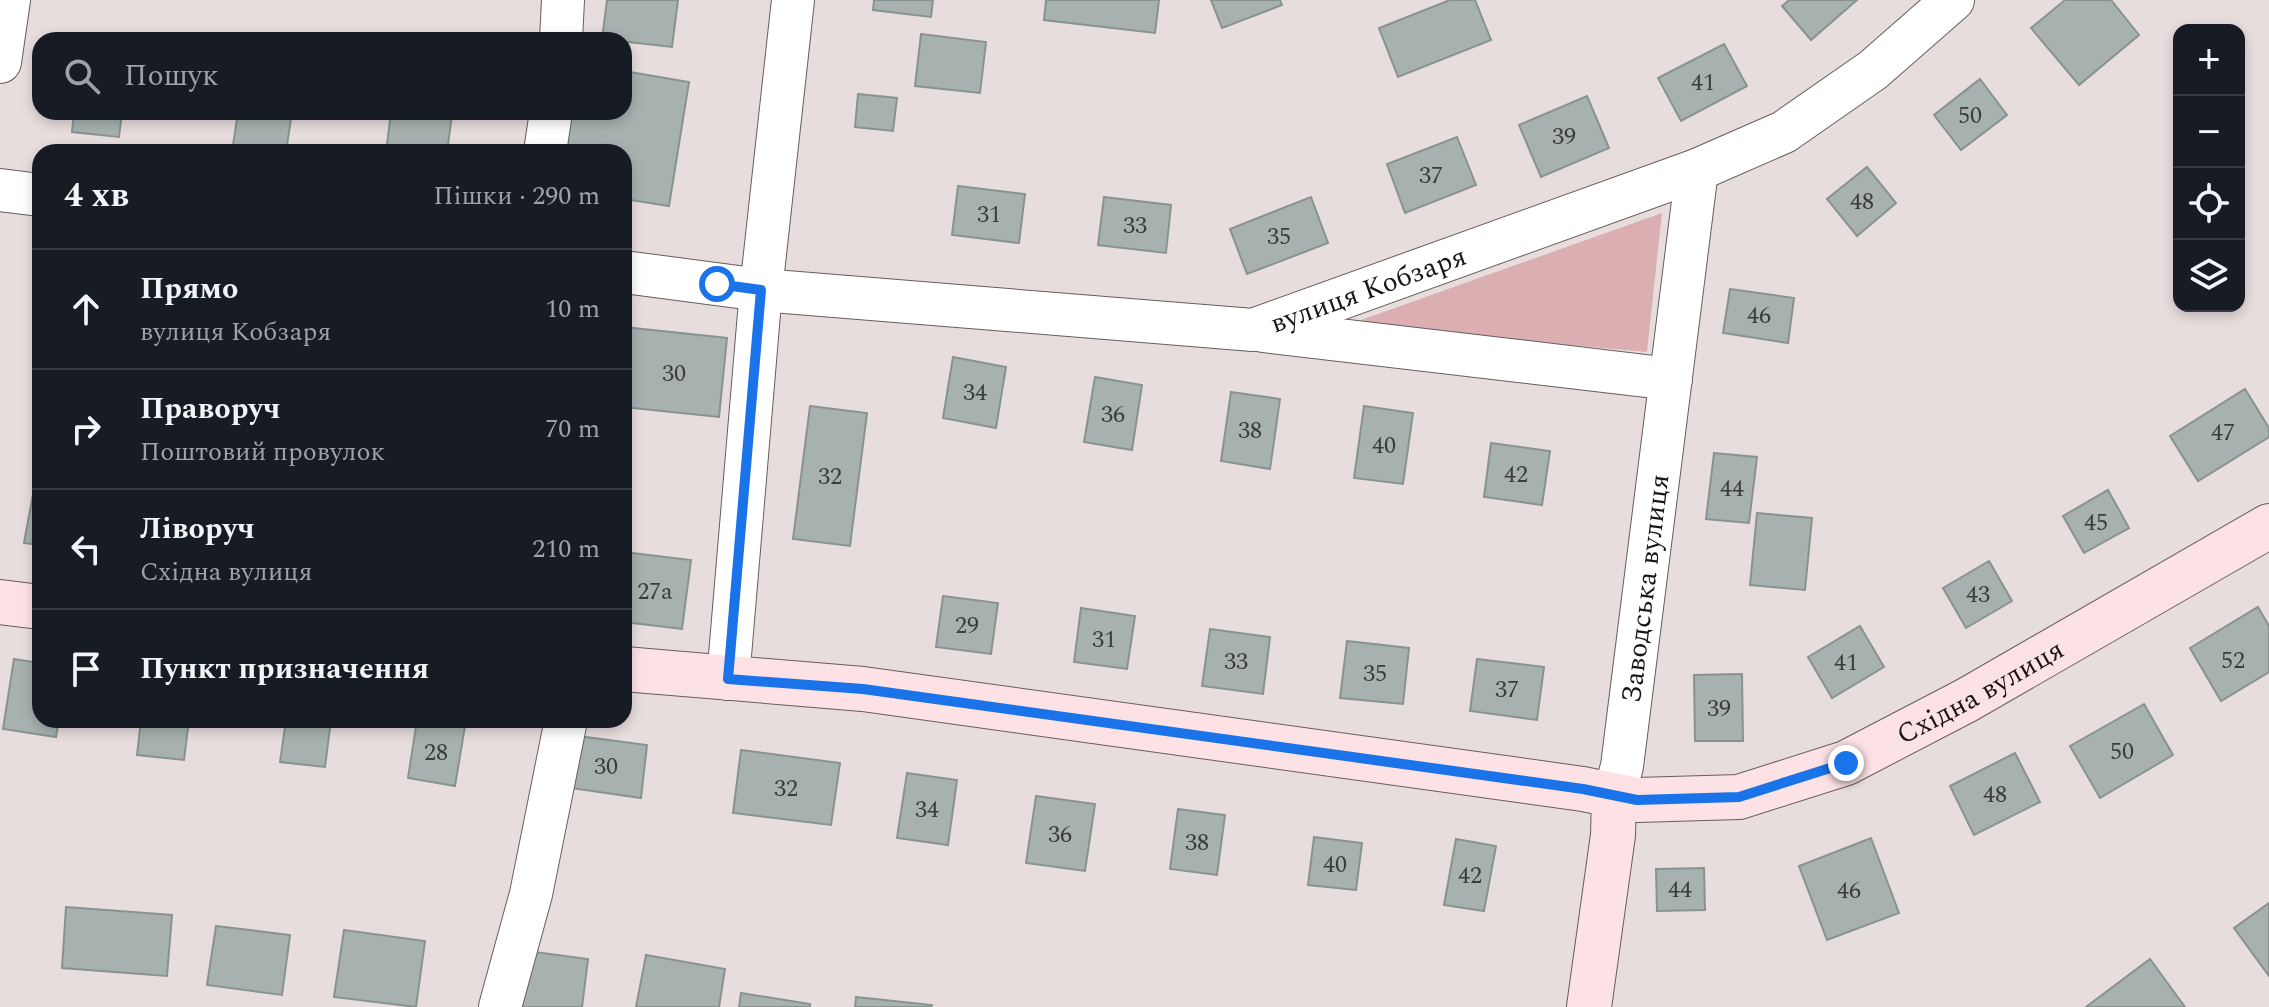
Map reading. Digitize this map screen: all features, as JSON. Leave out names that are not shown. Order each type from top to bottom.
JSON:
[{"type":"street","points":[[0,62],[9,0]]},
{"type":"street","points":[[561,32],[563,0]]},
{"type":"street","points":[[728,679],[761,290],[793,0]]},
{"type":"street","name":"вулиця Кобзаря","points":[[632,273],[761,290],[1253,330],[1697,170],[1784,132],[1873,70],[1953,0]]},
{"type":"street","points":[[546,144],[550,120]]},
{"type":"street","name":"Заводська вулиця","points":[[1589,1007],[1697,170]]},
{"type":"street","points":[[0,190],[32,194]]},
{"type":"street","points":[[1253,330],[1671,379]]},
{"type":"street","name":"Східна вулиця","points":[[632,670],[863,689],[1583,789],[1637,800],[1739,797],[1846,763],[1967,700],[2269,526]]},
{"type":"street","points":[[0,602],[32,606]]},
{"type":"street","points":[[500,1007],[531,894],[564,728]]},
{"type":"shaded area","points":[[1662,213],[1647,352],[1347,325]]},
{"type":"building","points":[[607,0],[678,0],[672,47],[632,42],[632,32],[603,32]]},
{"type":"building","points":[[874,0],[933,0],[931,17],[873,10]]},
{"type":"building","points":[[1046,0],[1159,0],[1155,33],[1044,20]]},
{"type":"building","points":[[1211,0],[1280,0],[1282,5],[1222,28]]},
{"type":"building","points":[[1450,0],[1475,0],[1491,40],[1398,77],[1379,28]]},
{"type":"building","points":[[1789,0],[1857,0],[1811,40],[1782,6]]},
{"type":"building","points":[[2065,0],[2111,0],[2139,35],[2079,85],[2031,28]]},
{"type":"building","points":[[921,34],[986,42],[980,93],[915,86]]},
{"type":"building","points":[[1724,44],[1747,86],[1681,121],[1658,78]]},
{"type":"building","points":[[632,72],[689,82],[669,206],[632,200],[632,144],[561,144],[566,120],[632,120]]},
{"type":"building","points":[[1980,79],[2007,115],[1961,150],[1934,115]]},
{"type":"building","points":[[858,94],[897,98],[893,131],[855,127]]},
{"type":"building","points":[[1587,96],[1609,148],[1541,177],[1519,125]]},
{"type":"building","points":[[73,120],[121,120],[119,137],[72,132]]},
{"type":"building","points":[[237,120],[291,120],[287,144],[233,144]]},
{"type":"building","points":[[390,120],[451,120],[448,144],[387,144]]},
{"type":"building","points":[[1457,137],[1476,185],[1405,213],[1387,164]]},
{"type":"building","points":[[1867,167],[1896,203],[1857,236],[1827,199]]},
{"type":"building","points":[[958,186],[1025,194],[1019,243],[952,235]]},
{"type":"building","points":[[1104,197],[1171,205],[1166,253],[1098,245]]},
{"type":"building","points":[[1311,197],[1328,243],[1247,274],[1230,229]]},
{"type":"building","points":[[1730,289],[1794,298],[1788,343],[1723,333]]},
{"type":"building","points":[[632,328],[727,338],[719,417],[632,408]]},
{"type":"building","points":[[953,357],[1006,367],[996,428],[943,418]]},
{"type":"building","points":[[1095,377],[1142,385],[1132,450],[1084,442]]},
{"type":"building","points":[[2245,389],[2269,428],[2269,437],[2198,481],[2170,436]]},
{"type":"building","points":[[1231,392],[1280,399],[1270,469],[1221,461]]},
{"type":"building","points":[[810,406],[867,413],[850,546],[793,539]]},
{"type":"building","points":[[1364,406],[1413,413],[1403,484],[1354,478]]},
{"type":"building","points":[[1491,443],[1550,451],[1542,505],[1484,497]]},
{"type":"building","points":[[1714,453],[1757,457],[1749,523],[1706,519]]},
{"type":"building","points":[[2108,490],[2129,528],[2084,553],[2063,516]]},
{"type":"building","points":[[32,500],[32,544],[24,543]]},
{"type":"building","points":[[1757,513],[1812,518],[1805,590],[1750,585]]},
{"type":"building","points":[[632,553],[691,560],[682,629],[632,623]]},
{"type":"building","points":[[1989,561],[2012,601],[1966,628],[1943,588]]},
{"type":"building","points":[[943,596],[998,603],[991,654],[936,647]]},
{"type":"building","points":[[2258,607],[2269,626],[2269,672],[2221,701],[2190,648]]},
{"type":"building","points":[[1081,608],[1135,616],[1127,669],[1074,662]]},
{"type":"building","points":[[1860,626],[1884,667],[1832,698],[1808,657]]},
{"type":"building","points":[[1210,629],[1270,637],[1263,694],[1202,686]]},
{"type":"building","points":[[1347,641],[1409,648],[1403,704],[1340,698]]},
{"type":"building","points":[[14,659],[32,662],[32,728],[58,728],[56,737],[3,729]]},
{"type":"building","points":[[1477,659],[1544,667],[1537,720],[1470,711]]},
{"type":"building","points":[[1742,674],[1743,741],[1695,741],[1694,675]]},
{"type":"building","points":[[2144,704],[2173,755],[2100,798],[2070,746]]},
{"type":"building","points":[[140,728],[188,728],[184,760],[137,755]]},
{"type":"building","points":[[285,728],[330,728],[325,767],[280,762]]},
{"type":"building","points":[[416,728],[465,728],[455,786],[408,778]]},
{"type":"building","points":[[571,735],[647,745],[641,798],[564,787]]},
{"type":"building","points":[[741,750],[840,763],[831,825],[733,813]]},
{"type":"building","points":[[2015,753],[2040,802],[1974,835],[1950,786]]},
{"type":"building","points":[[907,773],[957,780],[948,845],[897,838]]},
{"type":"building","points":[[1036,796],[1095,804],[1085,871],[1026,863]]},
{"type":"building","points":[[1178,809],[1225,815],[1217,875],[1170,869]]},
{"type":"building","points":[[1314,837],[1362,843],[1356,890],[1308,885]]},
{"type":"building","points":[[1871,838],[1899,913],[1827,940],[1799,866]]},
{"type":"building","points":[[1456,839],[1496,846],[1484,911],[1444,905]]},
{"type":"building","points":[[1704,868],[1705,910],[1657,911],[1656,869]]},
{"type":"building","points":[[2269,903],[2269,976],[2234,928]]},
{"type":"building","points":[[66,907],[172,915],[167,976],[62,968]]},
{"type":"building","points":[[216,926],[290,935],[282,995],[207,985]]},
{"type":"building","points":[[344,930],[425,941],[416,1007],[334,997]]},
{"type":"building","points":[[512,949],[588,959],[582,1007],[504,1007]]},
{"type":"building","points":[[646,955],[725,969],[719,1007],[636,1007]]},
{"type":"building","points":[[2150,959],[2185,1007],[2086,1007]]},
{"type":"building","points":[[741,993],[810,1004],[810,1007],[739,1007]]},
{"type":"building","points":[[856,997],[932,1005],[855,1007]]},
{"type":"route","points":[[717,284],[761,290],[728,679],[863,689],[1583,789],[1637,800],[1739,797],[1846,763]]}]
